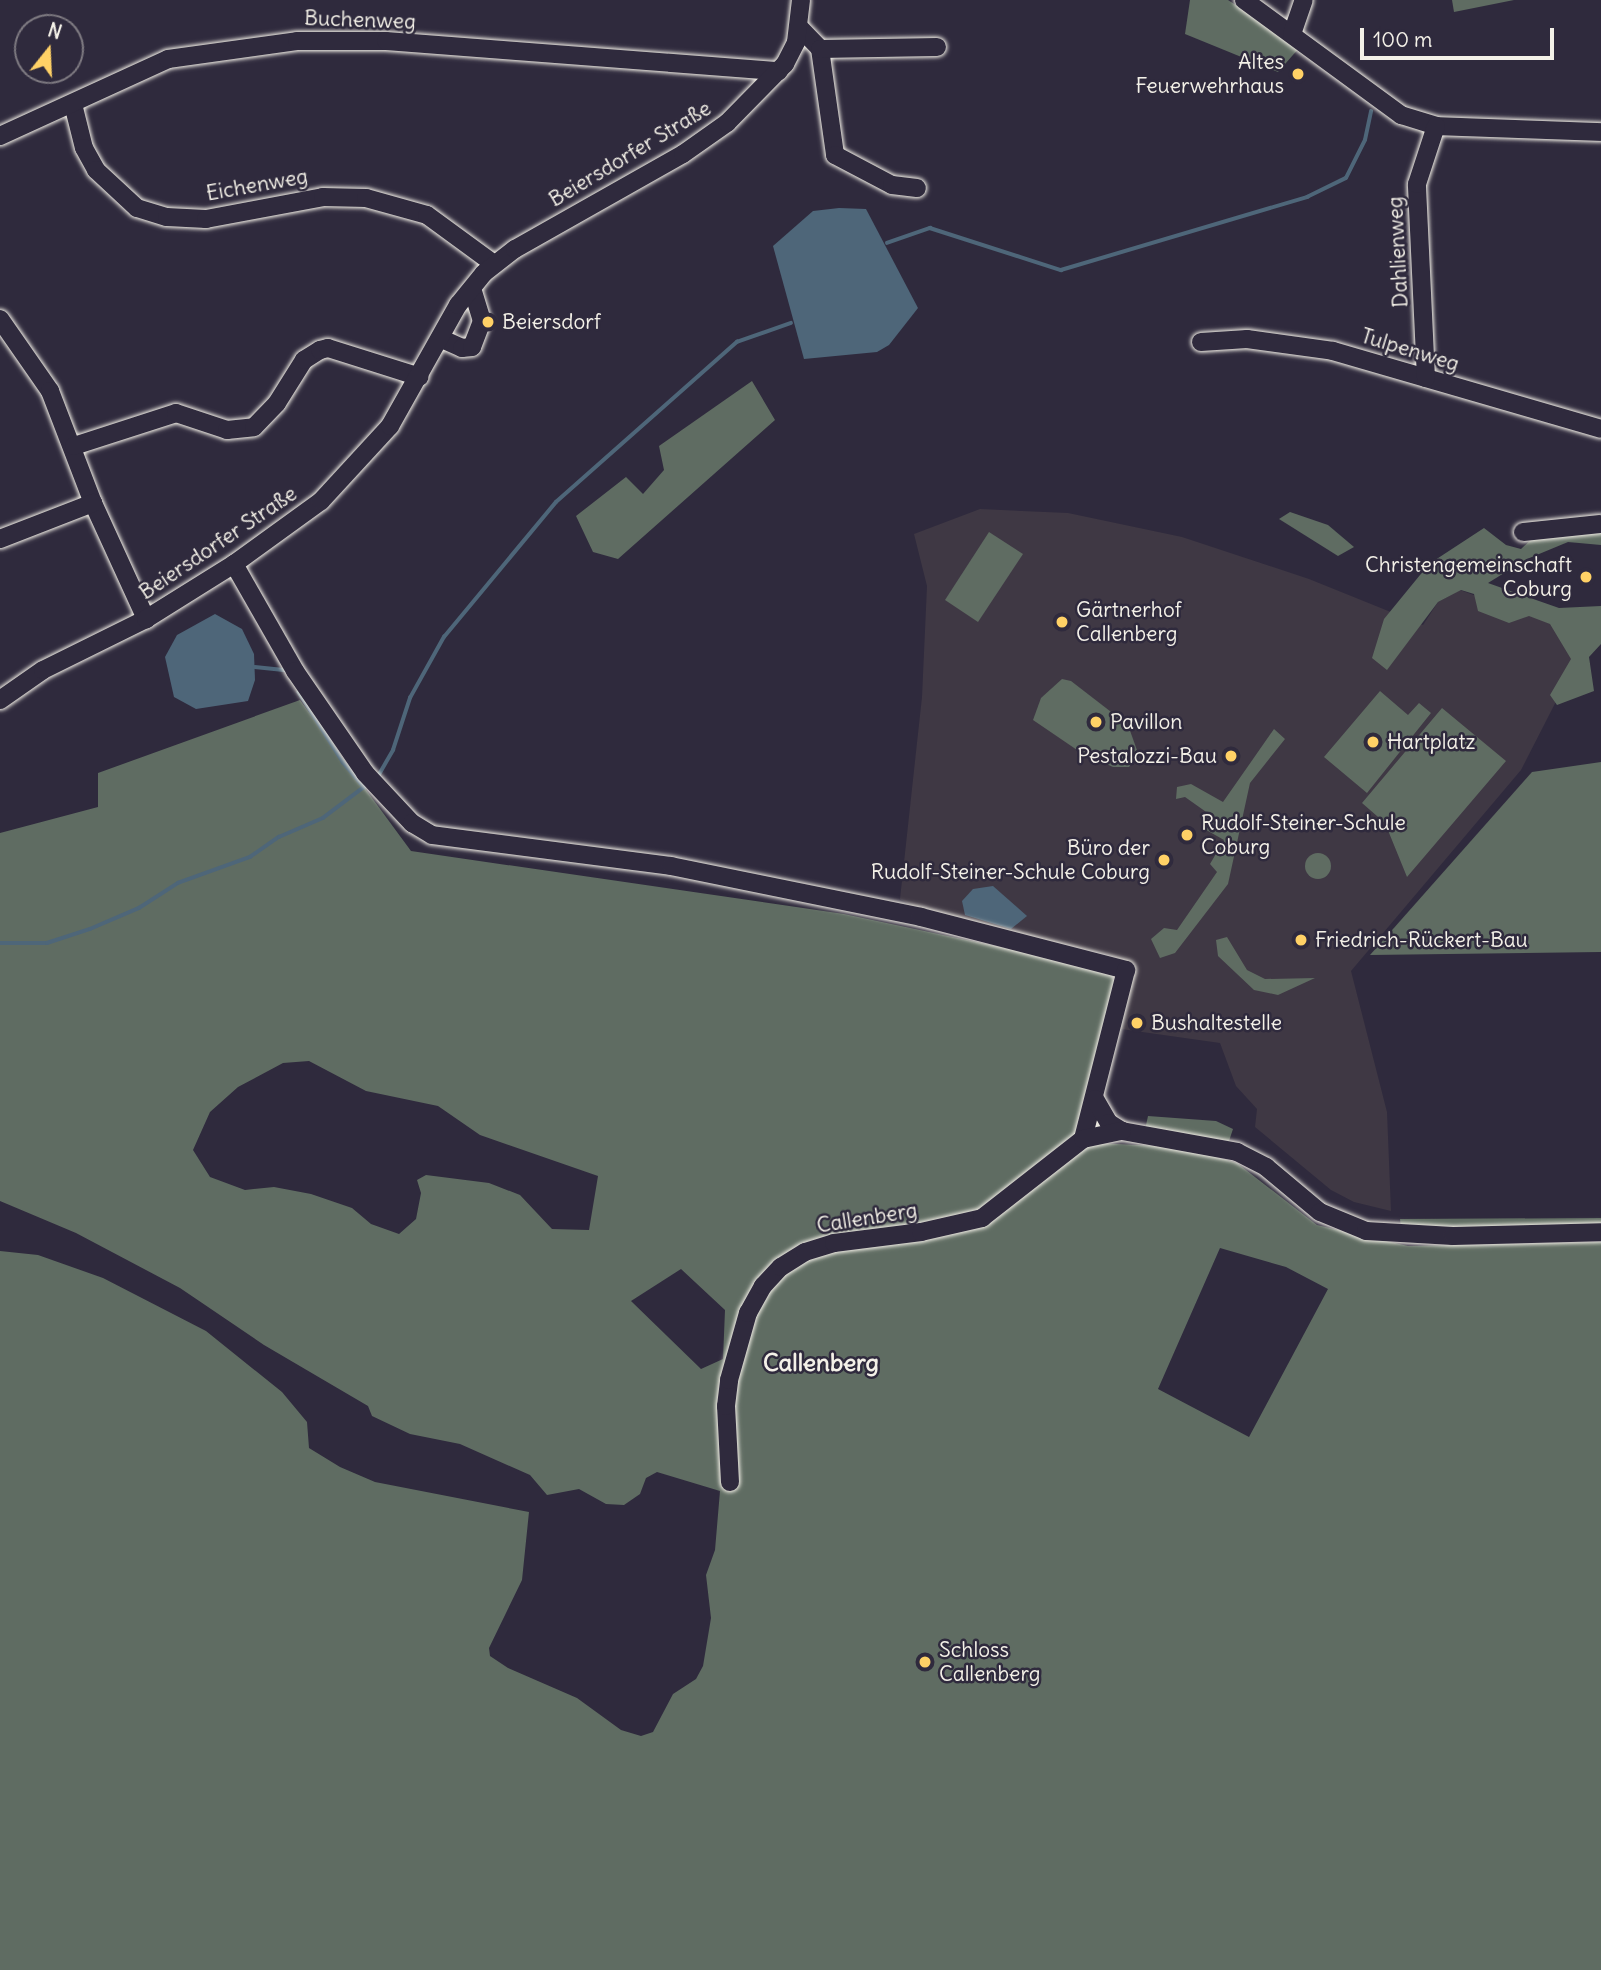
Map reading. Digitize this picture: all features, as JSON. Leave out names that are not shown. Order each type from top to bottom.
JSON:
[{"type":"street","name":"Beiersdorfer Straße","points":[[0,700],[43,670],[146,619],[234,564],[297,520],[335,487],[390,426],[472,288],[494,264],[704,141],[743,109],[779,71],[800,27],[801,0]]},
{"type":"street","points":[[1244,0],[1292,34],[1369,96],[1401,115],[1436,126],[1601,132]]},
{"type":"street","points":[[1292,34],[1304,0]]},
{"type":"street","points":[[800,27],[820,49],[835,155],[882,181],[917,188]]},
{"type":"street","name":"Buchenweg","points":[[0,136],[168,59],[297,41],[386,41],[779,71]]},
{"type":"street","points":[[820,49],[937,47]]},
{"type":"street","name":"Eichenweg","points":[[73,104],[84,148],[96,170],[137,208],[167,217],[206,219],[323,197],[366,198],[427,215],[494,264]]},
{"type":"street","name":"Dahlienweg","points":[[1426,378],[1417,184],[1436,126]]},
{"type":"street","points":[[442,339],[463,348],[472,347],[482,321],[472,288]]},
{"type":"street","points":[[0,319],[50,391],[74,446],[93,503],[146,619]]},
{"type":"street","name":"Tulpenweg","points":[[1201,342],[1247,339],[1333,351],[1601,429]]},
{"type":"street","points":[[74,446],[176,413],[227,430],[254,427],[277,403],[304,360],[328,348],[420,377]]},
{"type":"street","points":[[0,539],[93,503]]},
{"type":"street","points":[[1522,532],[1601,524]]},
{"type":"street","points":[[234,564],[295,671],[365,773],[412,823],[432,835],[671,866],[921,917],[1114,964],[1126,970],[1083,1139],[1122,1131],[1237,1152],[1266,1167],[1320,1212],[1366,1231],[1453,1236],[1601,1232]]},
{"type":"street","points":[[1095,1100],[1109,1122],[1122,1131]]},
{"type":"street","name":"Callenberg","points":[[730,1482],[726,1406],[729,1380],[748,1313],[763,1286],[805,1252],[982,1218],[1083,1139]]},
{"type":"shaded area","name":"Rudolf-Steiner-Schule Coburg","points":[[980,509],[1068,513],[1182,537],[1309,579],[1423,625],[1438,602],[1460,590],[1589,637],[1521,770],[1351,971],[1387,1112],[1391,1211],[1354,1202],[1331,1190],[1255,1127],[1257,1109],[1236,1086],[1220,1043],[1121,1029],[1135,964],[1107,954],[929,914],[900,899],[922,697],[927,586],[914,534]]},
{"type":"green space","points":[[1190,0],[1228,0],[1300,47],[1278,72],[1185,34]]},
{"type":"green space","points":[[1452,0],[1514,0],[1454,12]]},
{"type":"green space","points":[[752,381],[775,420],[618,559],[593,552],[576,516],[626,477],[643,494],[664,470],[659,446]]},
{"type":"green space","points":[[1290,512],[1328,525],[1354,547],[1338,556],[1279,519]]},
{"type":"green space","points":[[1484,528],[1506,545],[1521,549],[1535,536],[1601,531],[1601,545],[1568,542],[1527,559],[1488,583],[1559,608],[1601,606],[1601,644],[1589,657],[1594,691],[1557,705],[1550,695],[1571,659],[1550,624],[1529,616],[1509,623],[1478,611],[1474,594],[1461,590],[1438,602],[1387,670],[1372,658],[1384,619],[1429,564]]},
{"type":"green space","points":[[989,532],[1023,554],[978,622],[945,600]]},
{"type":"green space","points":[[1062,679],[1071,681],[1128,725],[1138,753],[1129,767],[1113,767],[1080,752],[1033,720],[1041,698]]},
{"type":"green space","name":"Hartplatz","points":[[1380,691],[1408,715],[1419,703],[1431,713],[1367,793],[1324,757]]},
{"type":"green space","points":[[300,700],[411,851],[844,914],[1110,970],[1116,986],[1090,1105],[1095,1143],[1181,1147],[1237,1163],[1317,1225],[1408,1246],[1601,1242],[1601,1970],[0,1970],[0,1251],[38,1255],[103,1278],[206,1331],[282,1392],[307,1422],[309,1448],[340,1467],[375,1482],[529,1512],[522,1580],[489,1648],[490,1656],[508,1668],[577,1698],[621,1730],[641,1736],[653,1732],[673,1694],[696,1679],[703,1666],[711,1618],[706,1575],[715,1550],[720,1491],[657,1472],[646,1478],[640,1494],[624,1505],[606,1504],[579,1489],[547,1495],[530,1475],[460,1444],[410,1434],[372,1416],[368,1406],[264,1345],[180,1288],[76,1233],[0,1201],[0,833],[98,807],[98,773]],"holes":[[[309,1061],[366,1091],[438,1106],[480,1135],[598,1176],[589,1230],[552,1229],[520,1195],[489,1183],[426,1175],[417,1180],[421,1193],[416,1219],[399,1234],[371,1224],[352,1208],[311,1194],[274,1187],[245,1190],[210,1177],[193,1150],[210,1112],[238,1087],[283,1063]],[[1220,1248],[1286,1267],[1328,1289],[1249,1437],[1158,1389]],[[681,1269],[725,1310],[723,1359],[701,1369],[631,1301]]]},
{"type":"green space","points":[[1442,708],[1506,761],[1407,877],[1385,823],[1362,803]]},
{"type":"green space","points":[[1274,729],[1285,739],[1250,783],[1228,884],[1175,953],[1160,958],[1151,939],[1164,928],[1177,930],[1217,872],[1210,864],[1224,840],[1201,827],[1209,814],[1185,797],[1176,799],[1177,787],[1191,784],[1223,802]]},
{"type":"green space","points":[[1601,762],[1601,952],[1370,955],[1532,772]]},
{"type":"green space","points":[[1318,853],[1327,857],[1331,866],[1327,875],[1318,879],[1309,875],[1305,866],[1309,857]]},
{"type":"green space","points":[[1227,937],[1247,970],[1265,979],[1315,978],[1278,995],[1254,990],[1218,956],[1216,940]]},
{"type":"green space","points":[[1148,1116],[1216,1121],[1233,1129],[1229,1141],[1145,1130]]},
{"type":"green space","points":[[1601,1218],[1601,1226],[1564,1228],[1401,1228],[1400,1219]]},
{"type":"water","points":[[866,209],[918,308],[889,345],[877,352],[804,359],[773,246],[813,211]]},
{"type":"water","points":[[215,614],[242,629],[254,654],[255,680],[248,701],[196,709],[174,697],[165,657],[177,635]]},
{"type":"water","points":[[993,886],[1027,916],[1011,929],[965,915],[962,901],[973,889]]},
{"type":"waterway","points":[[887,243],[930,228],[1061,270],[1307,197],[1346,178],[1365,140],[1371,112]]},
{"type":"waterway","points":[[377,778],[393,750],[410,698],[444,637],[556,502],[737,342],[791,323]]},
{"type":"waterway","points":[[255,667],[286,670]]},
{"type":"waterway","points":[[299,692],[343,762],[364,787]]},
{"type":"waterway","points":[[0,943],[47,943],[90,929],[139,908],[178,883],[250,857],[279,837],[323,818],[368,784]]},
{"type":"place","name":"Altes Feuerwehrhaus","points":[[1298,74]]},
{"type":"place","name":"Beiersdorf","points":[[488,322]]},
{"type":"place","name":"Christengemeinschaft Coburg","points":[[1586,577]]},
{"type":"place","name":"Gärtnerhof Callenberg","points":[[1062,622]]},
{"type":"place","name":"Pavillon","points":[[1096,722]]},
{"type":"place","name":"Hartplatz","points":[[1373,742]]},
{"type":"place","name":"Pestalozzi-Bau","points":[[1231,756]]},
{"type":"place","name":"Rudolf-Steiner-Schule Coburg","points":[[1187,835]]},
{"type":"place","name":"Büro der Rudolf-Steiner-Schule Coburg","points":[[1164,860]]},
{"type":"place","name":"Friedrich-Rückert-Bau","points":[[1301,940]]},
{"type":"place","name":"Bushaltestelle","points":[[1137,1023]]},
{"type":"place","name":"Schloss Callenberg","points":[[925,1662]]},
{"type":"district","name":"Callenberg","points":[[821,1363]]}]
